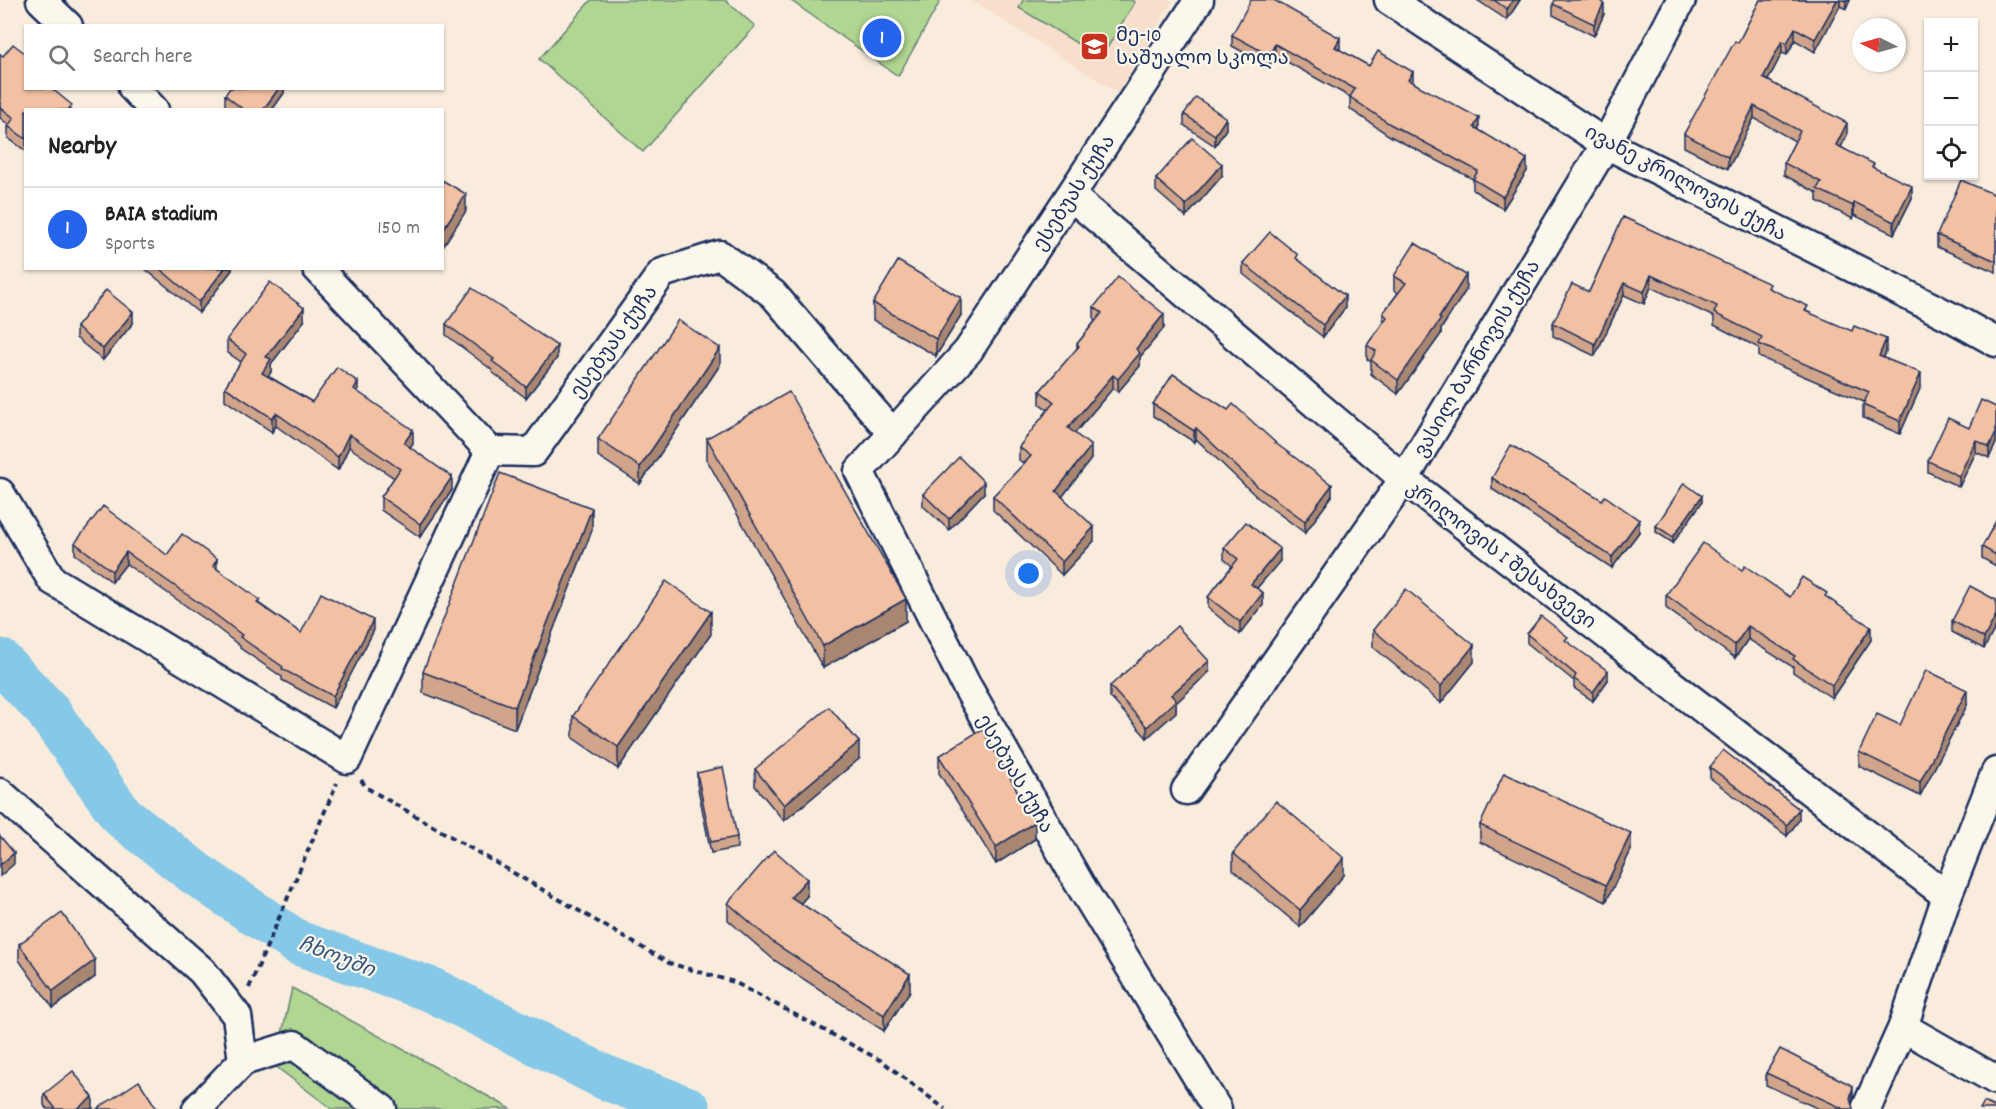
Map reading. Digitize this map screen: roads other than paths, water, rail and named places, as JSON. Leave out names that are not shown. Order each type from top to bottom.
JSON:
[{"type":"street","points":[[41,0],[66,24]]},
{"type":"street","name":"ესებუას ქუჩა","points":[[1198,0],[968,351],[859,471],[965,683],[1079,883],[1217,1109]]},
{"type":"street","name":"ივანე კრილოვის ქუჩა","points":[[1389,0],[1606,144],[1953,318],[1996,342]]},
{"type":"street","name":"ვასილ ბარნოვის ქუჩა","points":[[1186,790],[1404,479],[1606,144],[1681,0]]},
{"type":"street","points":[[135,90],[152,108]]},
{"type":"street","name":"კრილოვის I შესახვევი","points":[[1071,196],[1404,479],[1947,896]]},
{"type":"street","name":"ესებუას ქუჩა","points":[[490,451],[533,452],[662,273],[720,255],[773,294],[893,434]]},
{"type":"street","points":[[0,493],[52,580],[347,759],[490,451],[319,270]]},
{"type":"street","points":[[1866,1109],[1903,1027],[1947,896],[1996,772]]},
{"type":"street","points":[[0,793],[202,971],[237,1016],[243,1061]]},
{"type":"street","points":[[1903,1027],[1996,1080]]},
{"type":"street","points":[[197,1109],[243,1061],[294,1045],[382,1109]]},
{"type":"waterway","name":"ჩხოუში","points":[[0,661],[46,709],[122,816],[195,873],[298,943],[432,990],[604,1077],[688,1109]]},
{"type":"place","name":"BAIA stadium","points":[[882,38]]},
{"type":"place","name":"მე-10 საშუალო სკოლა","points":[[1095,46]]}]
